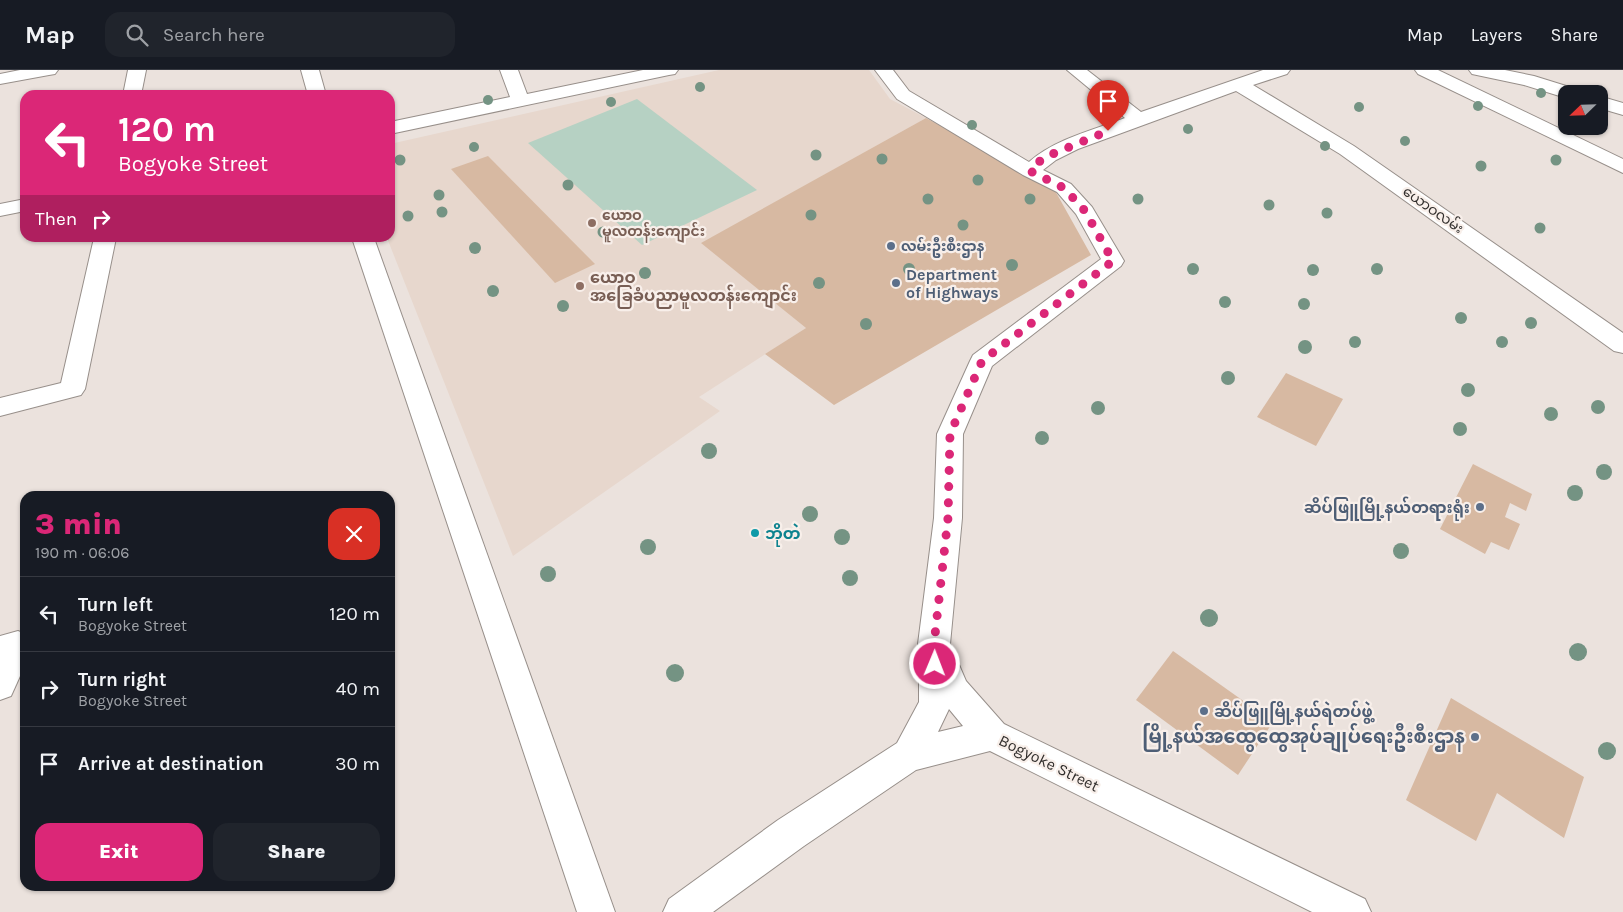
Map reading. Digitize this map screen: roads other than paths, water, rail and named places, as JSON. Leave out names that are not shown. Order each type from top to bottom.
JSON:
[{"type":"street","points":[[0,78],[49,70]]},
{"type":"street","points":[[133,90],[137,70]]},
{"type":"street","points":[[310,70],[316,90]]},
{"type":"street","points":[[509,70],[521,100]]},
{"type":"street","points":[[395,127],[669,70]]},
{"type":"street","points":[[884,70],[902,95],[1030,171],[1043,158],[1063,148],[1186,100],[1281,70]]},
{"type":"street","points":[[1076,70],[1138,119]]},
{"type":"street","points":[[1424,70],[1623,167]]},
{"type":"street","points":[[1478,70],[1528,80],[1558,90]]},
{"type":"street","name":"ယောဝလမ်း","points":[[1238,84],[1348,150],[1623,345]]},
{"type":"street","points":[[1608,105],[1623,110]]},
{"type":"street","name":"Bogyoke Street","points":[[1030,171],[1064,188],[1085,211],[1113,261],[982,361],[950,434],[948,518],[934,644],[955,692],[992,735],[1352,912]]},
{"type":"street","points":[[0,210],[20,206]]},
{"type":"street","points":[[0,407],[72,389],[104,242]]},
{"type":"street","points":[[364,242],[596,912]]},
{"type":"street","points":[[909,755],[935,704],[934,644]]},
{"type":"street","points":[[0,650],[18,645],[0,685]]},
{"type":"street","points":[[682,912],[791,833],[909,755],[992,735]]},
{"type":"place","name":"ယောဝ မူလတန်းကျောင်း","points":[[592,223]]},
{"type":"place","name":"လမ်းဦးစီးဌာန","points":[[891,246]]},
{"type":"place","name":"Department of Highways","points":[[896,283]]},
{"type":"place","name":"ယောဝ အခြေခံပညာမူလတန်းကျောင်း","points":[[580,286]]},
{"type":"place","name":"ဆိပ်ဖြူမြို့နယ်တရားရုံး","points":[[1480,507]]},
{"type":"place","name":"ဘိုတဲ","points":[[755,533]]},
{"type":"place","name":"ဆိပ်ဖြူမြို့နယ်ရဲတပ်ဖွဲ့","points":[[1204,711]]},
{"type":"place","name":"မြို့နယ်အထွေထွေအုပ်ချုပ်ရေးဦးစီးဌာန","points":[[1475,737]]}]
